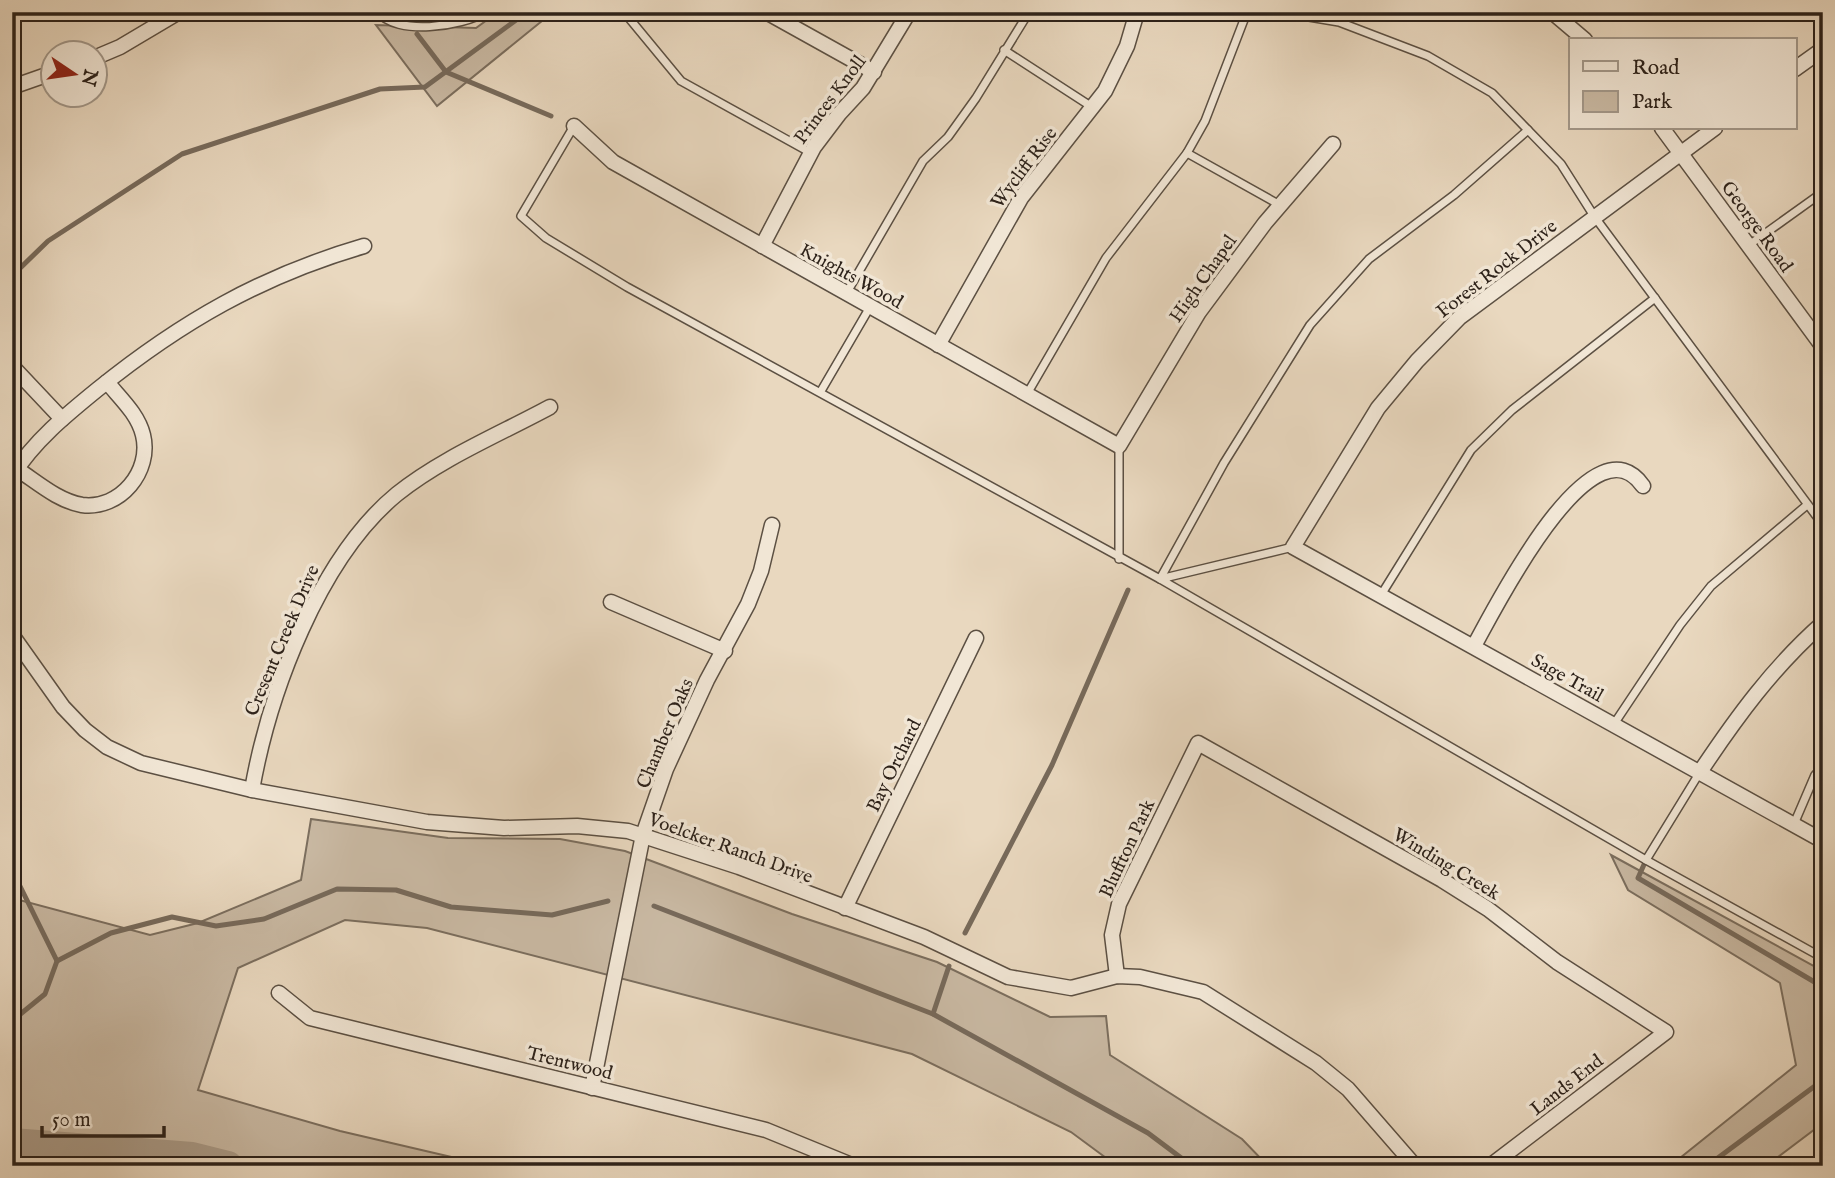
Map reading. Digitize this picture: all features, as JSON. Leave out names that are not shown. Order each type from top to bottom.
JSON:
[{"type":"street","points":[[108,52],[179,12]]},
{"type":"street","name":"Princes Knoll","points":[[762,246],[811,153],[874,72],[909,12]]},
{"type":"street","name":"Wycliff Rise","points":[[938,345],[1002,228],[1115,74],[1137,12]]},
{"type":"street","points":[[1552,12],[1583,38]]},
{"type":"street","points":[[768,13],[874,72]]},
{"type":"street","points":[[1797,68],[1823,49]]},
{"type":"street","points":[[12,87],[38,78]]},
{"type":"street","name":"Knights Wood","points":[[574,126],[613,162],[1119,446]]},
{"type":"street","name":"George Road","points":[[1664,130],[1821,341]]},
{"type":"street","name":"Forest Rock Drive","points":[[1293,547],[1378,408],[1416,361],[1459,318],[1712,130]]},
{"type":"street","name":"High Chapel","points":[[1119,446],[1199,312],[1280,205],[1333,144]]},
{"type":"street","points":[[107,382],[136,418],[144,437],[140,471],[120,495],[107,503],[80,505],[15,472],[62,419],[107,382],[183,325],[235,295],[286,272],[364,246]]},
{"type":"street","points":[[12,366],[62,419]]},
{"type":"street","name":"Cresent Creek Drive","points":[[252,790],[264,728],[307,619],[334,564],[356,534],[396,495],[418,478],[550,407]]},
{"type":"street","points":[[1474,646],[1527,551],[1557,511],[1580,487],[1597,476],[1621,471],[1637,477],[1643,486]]},
{"type":"street","name":"Chamber Oaks","points":[[592,1088],[643,835],[666,769],[707,680],[725,651],[761,570],[772,526]]},
{"type":"street","name":"Sage Trail","points":[[1293,547],[1823,841]]},
{"type":"street","points":[[611,602],[725,651]]},
{"type":"street","points":[[1700,772],[1753,695],[1785,658],[1823,623]]},
{"type":"street","name":"Voelcker Ranch Drive","points":[[12,635],[63,707],[107,747],[141,763],[252,790],[427,822],[504,828],[576,826],[643,835],[969,956],[1007,977],[1037,985],[1071,988],[1117,976],[1178,984],[1203,992],[1305,1056],[1348,1089],[1415,1166]]},
{"type":"street","name":"Bay Orchard","points":[[845,908],[976,638]]},
{"type":"street","name":"Bluffton Park","points":[[1117,976],[1112,935],[1119,904],[1198,743]]},
{"type":"street","name":"Winding Creek","points":[[1198,743],[1443,880],[1488,909],[1557,962],[1666,1032]]},
{"type":"street","name":"Trentwood","points":[[279,993],[310,1018],[766,1130],[855,1166]]},
{"type":"street","name":"Lands End","points":[[1490,1166],[1666,1032]]},
{"type":"lane","points":[[378,12],[385,21],[393,24],[421,26],[466,22],[485,12]]},
{"type":"lane","points":[[624,12],[681,82],[811,153]]},
{"type":"lane","points":[[846,294],[923,161],[948,137],[1029,12]]},
{"type":"lane","points":[[1027,395],[1106,258],[1187,153],[1205,121],[1247,12]]},
{"type":"lane","points":[[1279,12],[1339,22],[1428,56],[1492,93],[1561,164],[1594,216],[1823,525]]},
{"type":"lane","points":[[1004,50],[1092,107]]},
{"type":"lane","points":[[574,126],[521,216],[546,238],[627,287],[821,391],[1119,559],[1160,579],[1646,860],[1823,958]]},
{"type":"lane","points":[[1160,579],[1224,463],[1310,325],[1369,259],[1454,195],[1528,130]]},
{"type":"lane","points":[[1187,153],[1280,205]]},
{"type":"lane","points":[[1748,246],[1823,192]]},
{"type":"lane","points":[[1381,595],[1471,450],[1512,410],[1655,299]]},
{"type":"lane","points":[[821,391],[870,307]]},
{"type":"lane","points":[[1119,446],[1119,559]]},
{"type":"lane","points":[[1614,724],[1680,625],[1711,586],[1807,505]]},
{"type":"lane","points":[[1160,579],[1293,547]]},
{"type":"lane","points":[[1793,825],[1815,775],[1823,766]]},
{"type":"lane","points":[[1646,860],[1700,772]]},
{"type":"green space","points":[[498,12],[553,12],[437,106],[376,25],[476,28]]},
{"type":"green space","points":[[311,819],[448,838],[560,839],[625,851],[792,914],[937,962],[1050,1017],[1106,1016],[1110,1055],[1242,1139],[1268,1166],[1117,1166],[1071,1132],[912,1054],[427,928],[345,920],[238,968],[198,1090],[340,1131],[490,1166],[12,1166],[12,898],[150,935],[198,923],[301,880]]},
{"type":"green space","points":[[1611,855],[1823,971],[1823,1123],[1766,1166],[1670,1166],[1796,1065],[1780,983],[1628,890]]},
{"type":"waterway","points":[[419,16],[420,12]]},
{"type":"waterway","points":[[12,276],[48,241],[182,154],[380,89],[425,87],[527,12]]},
{"type":"waterway","points":[[417,34],[446,72],[551,116]]},
{"type":"waterway","points":[[965,933],[1052,765],[1128,590]]},
{"type":"waterway","points":[[1646,860],[1638,878],[1823,987]]},
{"type":"waterway","points":[[12,870],[57,961]]},
{"type":"waterway","points":[[12,1021],[45,994],[57,961],[111,933],[172,917],[216,926],[264,919],[337,889],[396,890],[451,907],[552,915],[608,901]]},
{"type":"waterway","points":[[654,906],[933,1014],[1148,1133],[1192,1166]]},
{"type":"waterway","points":[[933,1014],[949,966]]},
{"type":"waterway","points":[[1707,1166],[1823,1080]]},
{"type":"waterway","points":[[12,1143],[192,1157],[228,1166]]}]
